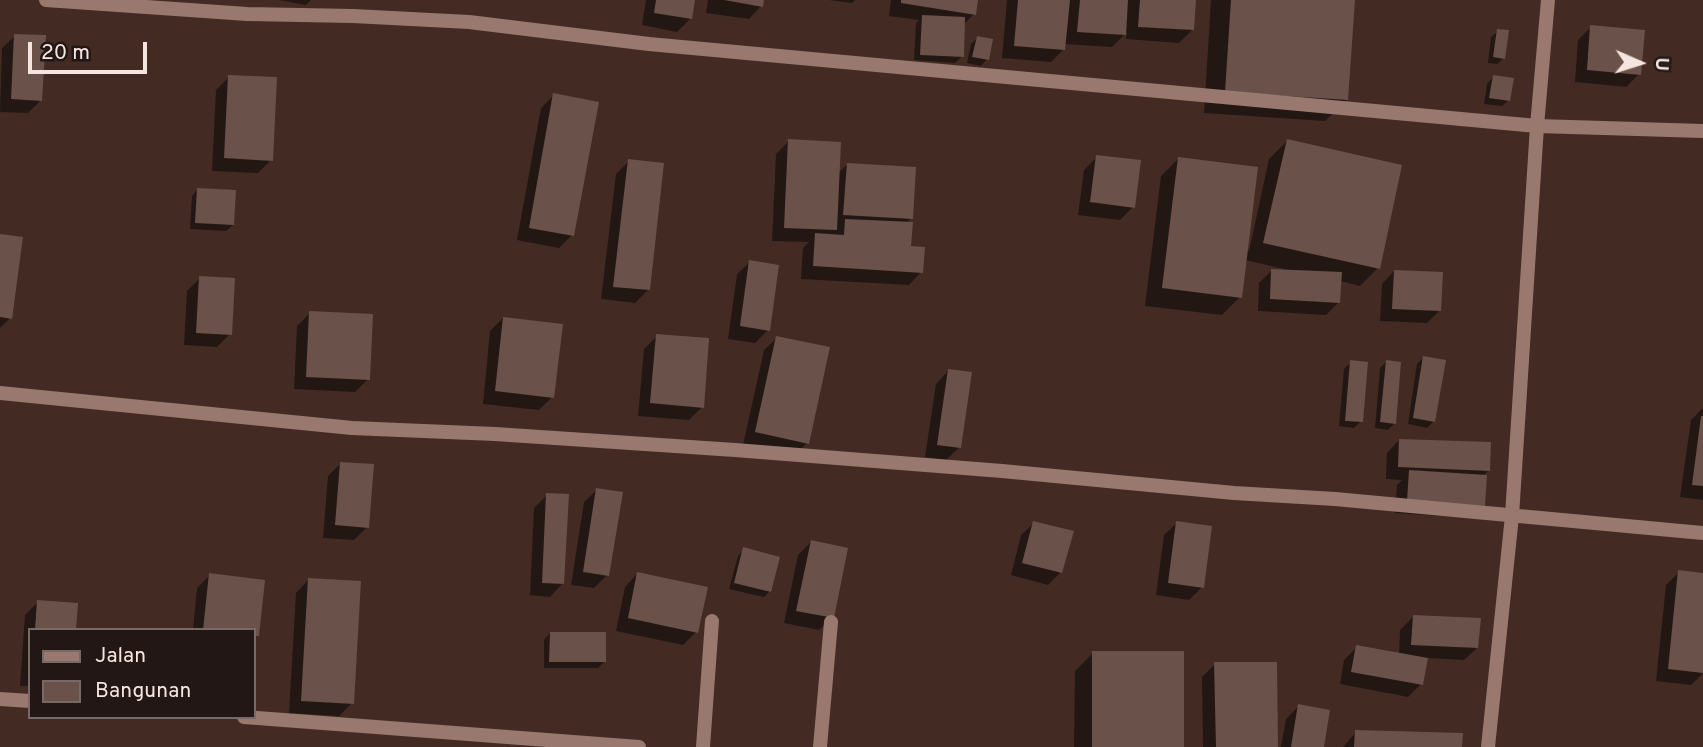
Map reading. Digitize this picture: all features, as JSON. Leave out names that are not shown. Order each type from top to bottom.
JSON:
[{"type":"street","points":[[46,0],[247,7],[469,22],[663,45],[1537,126],[1703,131]]},
{"type":"street","points":[[1488,747],[1512,516],[1537,126],[1548,0]]},
{"type":"street","points":[[0,393],[352,428],[495,434],[788,454],[1234,493],[1335,499],[1703,533]]},
{"type":"street","points":[[703,747],[712,621]]},
{"type":"street","points":[[820,747],[831,622]]},
{"type":"street","points":[[0,699],[28,701]]},
{"type":"street","points":[[256,718],[639,747]]},
{"type":"building","points":[[656,0],[695,0],[692,19],[654,13]]},
{"type":"building","points":[[724,0],[764,0],[763,7]]},
{"type":"building","points":[[901,0],[978,0],[976,15],[901,3]]},
{"type":"building","points":[[1018,0],[1070,0],[1065,50],[1014,46]]},
{"type":"building","points":[[1080,0],[1128,0],[1126,35],[1077,32]]},
{"type":"building","points":[[1140,0],[1196,0],[1194,30],[1138,27]]},
{"type":"building","points":[[1231,0],[1355,0],[1348,100],[1225,92]]},
{"type":"building","points":[[922,15],[965,17],[964,57],[920,55]]},
{"type":"building","points":[[1590,25],[1645,30],[1641,75],[1587,70]]},
{"type":"building","points":[[1497,29],[1509,30],[1505,59],[1493,57]]},
{"type":"building","points":[[14,34],[46,35],[42,101],[11,99]]},
{"type":"building","points":[[977,36],[993,39],[989,60],[972,57]]},
{"type":"building","points":[[228,75],[277,77],[273,161],[224,158]]},
{"type":"building","points":[[1493,75],[1514,78],[1510,101],[1489,98]]},
{"type":"building","points":[[553,93],[599,102],[574,236],[529,228]]},
{"type":"building","points":[[788,139],[841,142],[837,230],[784,228]]},
{"type":"building","points":[[1287,139],[1402,165],[1380,269],[1263,243]]},
{"type":"building","points":[[1096,155],[1141,160],[1135,208],[1090,202]]},
{"type":"building","points":[[1178,157],[1258,167],[1242,298],[1162,288]]},
{"type":"building","points":[[628,159],[664,163],[650,290],[613,287]]},
{"type":"building","points":[[847,163],[916,167],[913,219],[843,215]]},
{"type":"building","points":[[197,188],[236,190],[234,225],[195,223]]},
{"type":"building","points":[[845,219],[913,222],[911,246],[925,247],[923,273],[813,266],[815,233],[844,235]]},
{"type":"building","points":[[0,234],[23,237],[12,319],[0,317]]},
{"type":"building","points":[[749,260],[779,265],[770,331],[740,326]]},
{"type":"building","points":[[1271,269],[1342,272],[1340,303],[1270,299]]},
{"type":"building","points":[[1394,270],[1443,272],[1441,311],[1392,309]]},
{"type":"building","points":[[199,276],[235,278],[232,335],[196,333]]},
{"type":"building","points":[[309,311],[373,314],[370,380],[306,377]]},
{"type":"building","points":[[503,317],[563,324],[554,398],[495,391]]},
{"type":"building","points":[[656,334],[709,338],[704,408],[650,403]]},
{"type":"building","points":[[776,336],[830,347],[809,444],[755,432]]},
{"type":"building","points":[[1423,356],[1446,360],[1435,422],[1413,418]]},
{"type":"building","points":[[1350,360],[1368,362],[1363,422],[1345,421]]},
{"type":"building","points":[[1386,360],[1401,362],[1396,424],[1380,422]]},
{"type":"building","points":[[948,369],[972,372],[961,448],[937,445]]},
{"type":"building","points":[[1703,416],[1703,486],[1692,485]]},
{"type":"building","points":[[1399,439],[1491,442],[1490,471],[1398,467]]},
{"type":"building","points":[[340,462],[374,464],[369,528],[335,525]]},
{"type":"building","points":[[1409,470],[1487,475],[1485,506],[1407,501]]},
{"type":"building","points":[[596,488],[623,492],[609,576],[583,572]]},
{"type":"building","points":[[546,493],[569,494],[564,584],[542,583]]},
{"type":"building","points":[[1033,521],[1074,531],[1062,573],[1022,563]]},
{"type":"building","points":[[1176,521],[1212,526],[1204,588],[1168,583]]},
{"type":"building","points":[[811,540],[848,548],[834,618],[796,611]]},
{"type":"building","points":[[743,547],[780,557],[771,592],[734,583]]},
{"type":"building","points":[[1678,570],[1703,573],[1703,673],[1668,669]]},
{"type":"building","points":[[637,572],[708,587],[698,633],[628,618]]},
{"type":"building","points":[[209,573],[265,580],[259,636],[256,636],[256,628],[203,628]]},
{"type":"building","points":[[308,578],[361,581],[354,704],[301,701]]},
{"type":"building","points":[[37,600],[78,603],[76,628],[35,628]]},
{"type":"building","points":[[1413,615],[1481,618],[1478,648],[1411,645]]},
{"type":"building","points":[[550,632],[606,632],[606,662],[549,662]]},
{"type":"building","points":[[1356,645],[1428,658],[1423,685],[1351,672]]},
{"type":"building","points":[[1092,651],[1184,651],[1184,747],[1092,747]]},
{"type":"building","points":[[1214,662],[1277,662],[1278,747],[1216,747]]},
{"type":"building","points":[[1298,704],[1330,710],[1324,747],[1291,747]]},
{"type":"building","points":[[1355,730],[1463,733],[1462,747],[1354,747]]}]
